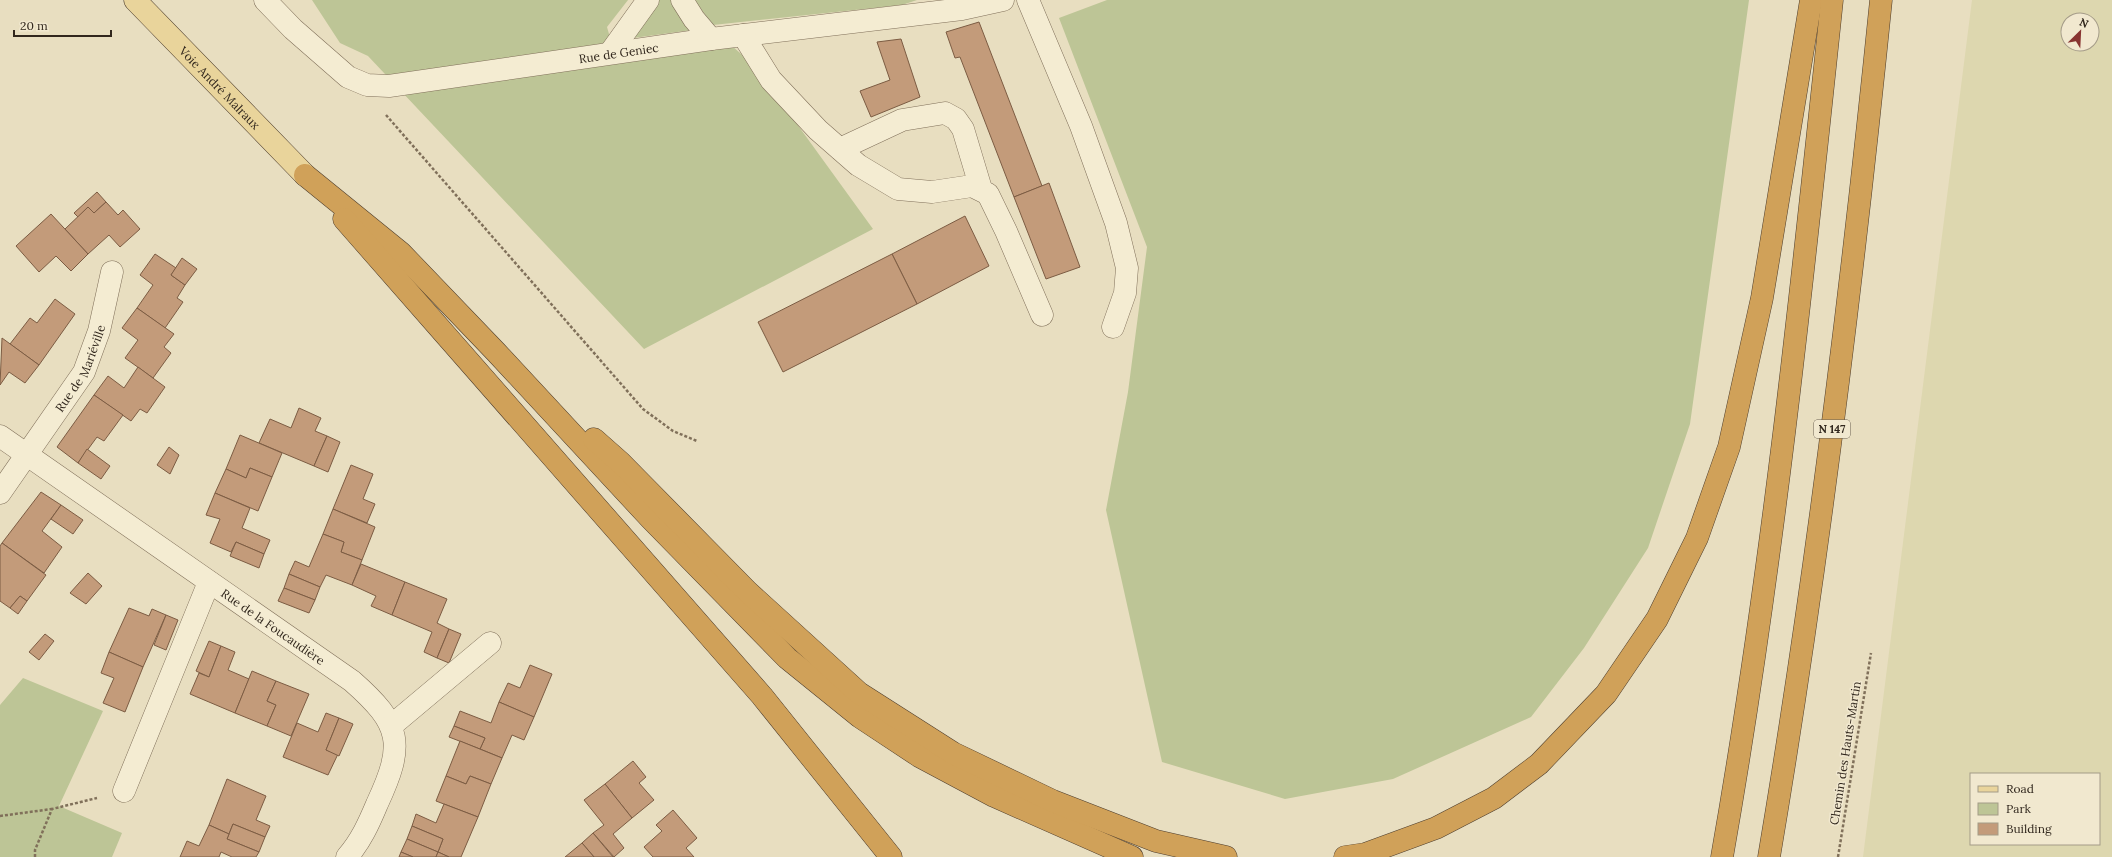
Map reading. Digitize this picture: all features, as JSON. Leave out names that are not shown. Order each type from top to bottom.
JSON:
[{"type":"highway","points":[[1345,857],[1365,854],[1436,828],[1494,798],[1539,764],[1606,694],[1657,619],[1697,538],[1729,447],[1762,298],[1811,0]]},
{"type":"highway","points":[[1722,857],[1746,722],[1798,332],[1832,0]]},
{"type":"highway","name":"N 147","points":[[1769,857],[1827,478],[1863,175],[1881,0]]},
{"type":"highway","points":[[305,175],[401,253],[496,352],[650,518],[787,658],[860,717],[919,756],[994,796],[1132,857]]},
{"type":"highway","points":[[305,175],[762,696],[891,857]]},
{"type":"highway","points":[[496,352],[620,462],[748,592],[859,693],[953,753],[1053,801],[1156,841],[1226,857]]},
{"type":"main road","name":"Voie André Malraux","points":[[135,0],[305,175]]},
{"type":"street","name":"Rue de Geniec","points":[[265,0],[336,68],[348,77],[361,83],[389,86],[712,39],[962,9],[1004,0]]},
{"type":"street","points":[[610,54],[648,0]]},
{"type":"street","points":[[682,0],[694,19],[712,39]]},
{"type":"street","points":[[1028,0],[1081,126],[1116,223],[1127,268],[1125,293],[1113,327]]},
{"type":"street","points":[[743,35],[771,80],[818,130],[858,165],[898,189],[932,192],[972,186],[981,189],[988,194],[1006,231],[1042,315]]},
{"type":"street","points":[[840,149],[902,120],[944,113],[956,119],[963,129],[981,189]]},
{"type":"street","name":"Rue de Mariéville","points":[[0,493],[84,372],[99,331],[112,272]]},
{"type":"street","points":[[0,436],[27,456]]},
{"type":"street","name":"Rue de la Foucaudière","points":[[27,456],[352,681],[383,711],[390,726],[395,749],[388,780],[360,842],[347,857]]},
{"type":"street","points":[[124,791],[208,582]]},
{"type":"street","points":[[390,726],[490,643]]},
{"type":"path","points":[[361,83],[386,116],[643,408],[673,431],[697,441]]},
{"type":"path","name":"Chemin des Hauts-Martin","points":[[1838,857],[1871,653]]},
{"type":"path","points":[[0,816],[52,809],[124,791]]},
{"type":"path","points":[[35,857],[35,850],[52,809]]},
{"type":"shaded area","points":[[1972,0],[2112,0],[2112,857],[1863,857]]},
{"type":"green space","points":[[312,0],[628,0],[607,27],[615,55],[732,46],[755,66],[873,229],[644,349],[368,56],[340,43]]},
{"type":"green space","points":[[658,0],[672,0],[692,30],[633,38]]},
{"type":"green space","points":[[694,0],[917,0],[902,5],[713,25]]},
{"type":"green space","points":[[1107,0],[1749,0],[1690,424],[1648,548],[1584,648],[1531,717],[1393,779],[1285,799],[1162,762],[1106,510],[1128,392],[1147,247],[1059,18]]},
{"type":"green space","points":[[23,678],[103,711],[59,806],[122,833],[112,857],[0,857],[0,705]]},
{"type":"building","points":[[979,22],[1042,186],[1014,197],[960,57],[955,58],[946,32]]},
{"type":"building","points":[[901,39],[920,97],[871,117],[860,91],[890,80],[877,42]]},
{"type":"building","points":[[1049,183],[1080,267],[1046,279],[1014,197]]},
{"type":"building","points":[[97,192],[106,202],[94,213],[88,207],[78,217],[74,213]]},
{"type":"building","points":[[106,202],[118,215],[123,210],[140,229],[120,247],[109,235],[88,254],[65,229],[88,207],[94,213]]},
{"type":"building","points":[[51,214],[88,254],[71,271],[56,256],[39,272],[16,246]]},
{"type":"building","points":[[965,216],[989,266],[917,304],[892,254]]},
{"type":"building","points":[[155,254],[176,268],[171,275],[185,285],[177,298],[183,302],[165,328],[137,308],[153,285],[140,275]]},
{"type":"building","points":[[892,254],[917,304],[783,372],[758,322]]},
{"type":"building","points":[[182,258],[197,269],[185,285],[171,275]]},
{"type":"building","points":[[55,299],[75,314],[39,365],[10,344],[30,318],[37,323]]},
{"type":"building","points":[[137,308],[174,334],[164,347],[171,353],[153,378],[125,358],[138,340],[122,328]]},
{"type":"building","points":[[2,338],[39,365],[25,383],[9,372],[0,385]]},
{"type":"building","points":[[138,367],[165,387],[147,413],[140,409],[131,421],[94,395],[108,376],[124,388]]},
{"type":"building","points":[[94,395],[123,415],[104,441],[97,437],[78,463],[57,447]]},
{"type":"building","points":[[299,408],[321,418],[315,431],[327,436],[314,466],[259,443],[270,419],[291,428]]},
{"type":"building","points":[[240,435],[282,453],[272,477],[250,468],[246,478],[226,469]]},
{"type":"building","points":[[327,436],[340,442],[328,472],[314,466]]},
{"type":"building","points":[[169,447],[179,455],[170,474],[157,465]]},
{"type":"building","points":[[87,449],[110,466],[101,479],[78,463]]},
{"type":"building","points":[[351,465],[373,474],[363,499],[375,504],[367,523],[333,509]]},
{"type":"building","points":[[250,468],[272,477],[258,511],[215,493],[226,469],[246,478]]},
{"type":"building","points":[[41,492],[61,505],[42,531],[62,547],[44,573],[2,543]]},
{"type":"building","points":[[215,493],[250,508],[242,528],[270,540],[264,554],[236,542],[231,552],[210,543],[220,519],[206,515]]},
{"type":"building","points":[[61,505],[83,520],[73,534],[51,519]]},
{"type":"building","points":[[333,509],[375,527],[362,560],[341,552],[344,542],[323,534]]},
{"type":"building","points":[[323,534],[344,542],[341,552],[362,560],[352,585],[326,575],[320,587],[289,574],[295,561],[309,567]]},
{"type":"building","points":[[236,542],[264,554],[259,568],[230,556]]},
{"type":"building","points":[[2,543],[46,575],[27,601],[20,596],[10,608],[0,601],[0,546]]},
{"type":"building","points":[[361,564],[405,582],[392,615],[371,606],[376,596],[352,585]]},
{"type":"building","points":[[88,573],[102,586],[86,604],[70,593]]},
{"type":"building","points":[[289,574],[320,587],[315,600],[284,588]]},
{"type":"building","points":[[405,582],[447,599],[437,623],[449,629],[437,658],[424,652],[432,632],[392,615]]},
{"type":"building","points":[[284,588],[315,600],[309,613],[278,601]]},
{"type":"building","points":[[20,596],[27,601],[18,614],[10,608]]},
{"type":"building","points":[[129,608],[149,616],[152,609],[166,615],[143,667],[109,652]]},
{"type":"building","points":[[166,615],[178,620],[166,650],[154,645]]},
{"type":"building","points":[[449,629],[461,634],[449,663],[437,658]]},
{"type":"building","points":[[45,634],[54,641],[39,660],[29,652]]},
{"type":"building","points":[[209,641],[221,646],[209,677],[196,671]]},
{"type":"building","points":[[221,646],[235,652],[228,670],[249,679],[235,713],[190,694],[199,673],[209,677]]},
{"type":"building","points":[[109,652],[143,667],[125,712],[103,703],[114,678],[101,673]]},
{"type":"building","points":[[530,665],[552,674],[534,717],[499,702],[508,683],[520,688]]},
{"type":"building","points":[[252,671],[276,681],[267,701],[276,705],[267,726],[235,713]]},
{"type":"building","points":[[276,681],[309,694],[291,736],[267,726],[276,705],[267,701]]},
{"type":"building","points":[[499,702],[534,717],[524,740],[512,735],[502,758],[480,749],[485,738],[454,726],[460,711],[491,723]]},
{"type":"building","points":[[326,713],[339,718],[326,750],[338,754],[328,775],[283,757],[297,723],[318,732]]},
{"type":"building","points":[[339,718],[353,724],[339,756],[326,750]]},
{"type":"building","points":[[454,726],[485,738],[480,749],[449,737]]},
{"type":"building","points":[[460,741],[502,758],[491,784],[470,776],[466,784],[446,776]]},
{"type":"building","points":[[633,761],[646,777],[639,783],[654,800],[632,818],[605,784]]},
{"type":"building","points":[[446,776],[466,784],[470,776],[491,784],[478,817],[436,801]]},
{"type":"building","points":[[227,779],[266,796],[256,820],[270,826],[265,837],[233,824],[229,834],[209,825]]},
{"type":"building","points":[[605,784],[632,818],[613,834],[624,848],[614,857],[593,833],[604,825],[584,800]]},
{"type":"building","points":[[444,804],[478,817],[461,857],[449,857],[438,852],[443,839],[412,826],[416,814],[436,823]]},
{"type":"building","points":[[673,810],[697,838],[686,848],[694,857],[653,857],[644,847],[662,831],[656,825]]},
{"type":"building","points":[[233,824],[265,837],[259,852],[227,839]]},
{"type":"building","points":[[209,825],[229,834],[227,839],[259,852],[256,857],[232,857],[221,852],[219,857],[180,857],[187,841],[199,846]]},
{"type":"building","points":[[412,826],[443,839],[438,852],[407,839]]},
{"type":"building","points":[[593,833],[613,857],[594,857],[582,843]]},
{"type":"building","points":[[407,839],[438,852],[436,857],[413,857],[401,852]]},
{"type":"building","points":[[582,843],[594,857],[565,857]]},
{"type":"building","points":[[401,852],[413,857],[399,857]]},
{"type":"building","points":[[438,852],[449,857],[436,857]]}]
